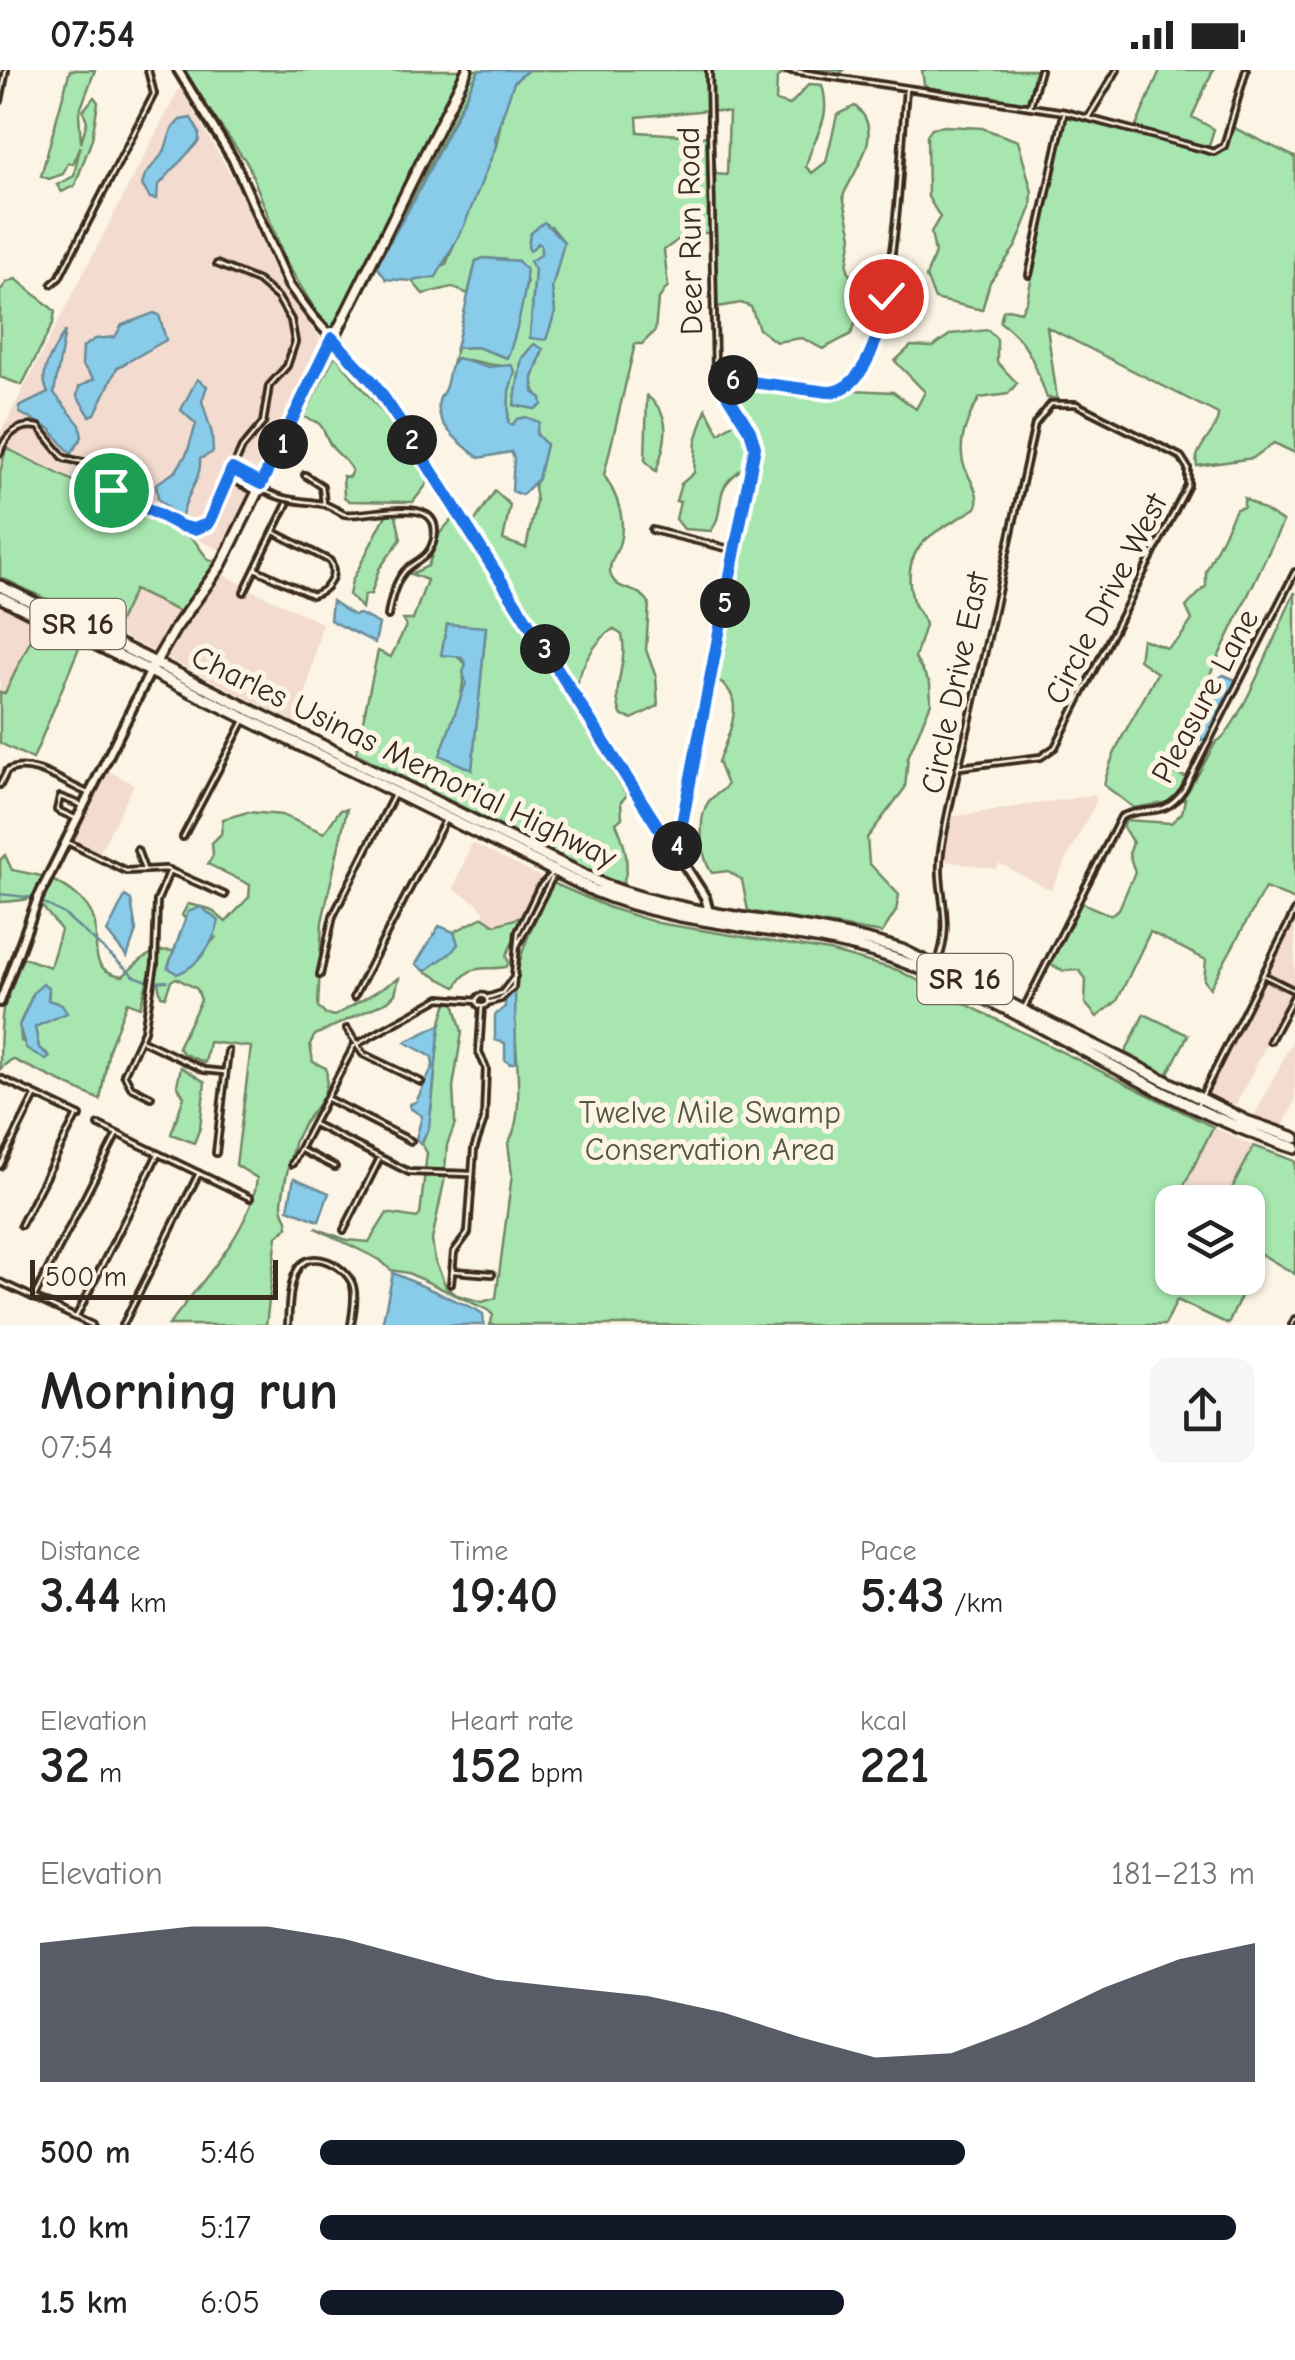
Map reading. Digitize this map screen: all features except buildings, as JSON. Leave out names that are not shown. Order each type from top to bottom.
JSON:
[{"type":"highway","name":"Charles Usinas Memorial Highway","points":[[0,586],[116,642],[246,718],[397,789]]},
{"type":"highway","name":"Charles Usinas Memorial Highway","points":[[0,597],[153,667],[448,814],[604,885],[710,918]]},
{"type":"highway","points":[[44,618],[53,615],[116,642]]},
{"type":"highway","name":"Charles Usinas Memorial Highway","points":[[448,814],[554,872],[618,900],[850,945],[934,970],[1295,1148]]},
{"type":"highway","points":[[554,872],[560,868],[604,885]]},
{"type":"highway","name":"Charles Usinas Memorial Highway","points":[[1199,1103],[1295,1138]]},
{"type":"main road","points":[[178,70],[234,161],[289,286],[373,382],[401,423],[705,897],[710,918]]},
{"type":"main road","points":[[0,1002],[30,916],[153,667],[175,628],[211,582],[467,70]]},
{"type":"street","points":[[0,100],[6,70]]},
{"type":"street","points":[[52,284],[59,278],[154,94],[148,70]]},
{"type":"street","name":"Deer Run Road","points":[[674,852],[755,447],[715,370],[709,70]]},
{"type":"street","points":[[787,70],[1065,112],[1217,152],[1224,146],[1246,70]]},
{"type":"street","points":[[1029,107],[1040,70]]},
{"type":"street","points":[[1088,120],[1117,70]]},
{"type":"street","points":[[719,382],[728,379],[831,393],[843,390],[854,380],[884,309],[906,89]]},
{"type":"street","points":[[1029,275],[1065,112]]},
{"type":"street","points":[[0,452],[5,440],[18,429],[39,427],[64,458],[96,465],[116,495],[189,528],[202,528],[214,517],[244,444],[263,423],[269,386],[290,360],[295,336],[288,312],[275,294],[249,276],[217,264]]},
{"type":"street","name":"Circle Drive West","points":[[960,766],[1041,756],[1055,747],[1187,486],[1188,468],[1178,456],[1076,404],[1049,405]]},
{"type":"street","name":"Circle Drive East","points":[[934,970],[947,933],[941,856],[1035,424],[1049,405]]},
{"type":"street","points":[[232,469],[259,488]]},
{"type":"street","points":[[305,475],[322,486],[324,504]]},
{"type":"street","points":[[228,477],[288,502],[324,504],[349,514],[408,508],[420,512],[434,534],[427,556],[401,578],[388,616]]},
{"type":"street","points":[[244,592],[288,502]]},
{"type":"street","points":[[652,530],[736,551]]},
{"type":"street","points":[[256,569],[312,595],[330,583],[334,570],[330,560],[274,532]]},
{"type":"street","name":"Pleasure Lane","points":[[1020,1012],[1120,816],[1127,812],[1158,812],[1174,804],[1184,790],[1295,572]]},
{"type":"street","points":[[182,837],[246,718]]},
{"type":"street","points":[[0,785],[7,771],[17,766],[45,773],[91,794]]},
{"type":"street","points":[[320,975],[334,916],[397,789]]},
{"type":"street","points":[[78,820],[58,810],[60,797],[85,807]]},
{"type":"street","points":[[354,997],[448,814]]},
{"type":"street","points":[[66,842],[126,870],[170,870],[224,896]]},
{"type":"street","points":[[137,850],[144,870]]},
{"type":"street","points":[[151,1097],[131,1087],[125,1078],[140,1040],[155,964],[157,901],[170,870]]},
{"type":"street","points":[[451,1284],[454,1252],[468,1232],[475,1142],[484,1120],[487,1073],[479,1052],[482,1006],[502,993],[516,974],[519,928],[537,892],[554,872]]},
{"type":"street","points":[[516,947],[554,872]]},
{"type":"street","points":[[537,892],[544,898]]},
{"type":"street","points":[[1199,1103],[1295,912]]},
{"type":"street","points":[[1263,975],[1295,993],[1270,1041]]},
{"type":"street","points":[[477,1001],[480,995],[487,1000]]},
{"type":"street","points":[[292,1164],[355,1045],[440,998],[477,1001],[482,1006]]},
{"type":"street","points":[[347,1029],[363,1054],[421,1082]]},
{"type":"street","points":[[140,1040],[204,1070],[225,1073]]},
{"type":"street","points":[[216,1153],[228,1052]]},
{"type":"street","points":[[0,1078],[79,1116],[21,1225]]},
{"type":"street","points":[[0,1166],[36,1095]]},
{"type":"street","points":[[326,1098],[412,1141]]},
{"type":"street","points":[[313,1124],[418,1174],[472,1174]]},
{"type":"street","points":[[100,1126],[250,1198]]},
{"type":"street","points":[[34,1297],[117,1134]]},
{"type":"street","points":[[300,1149],[335,1166]]},
{"type":"street","points":[[76,1317],[158,1154]]},
{"type":"street","points":[[344,1230],[380,1158]]},
{"type":"street","points":[[122,1325],[199,1174]]},
{"type":"street","points":[[288,1325],[295,1274],[302,1264],[313,1259],[334,1264],[350,1279],[354,1295],[351,1325]]},
{"type":"street","points":[[452,1271],[492,1274]]},
{"type":"street","points":[[0,1282],[92,1325]]},
{"type":"street","points":[[1292,1325],[1295,1319]]},
{"type":"shaded area","points":[[180,87],[239,189],[278,280],[325,345],[224,552],[0,443],[0,434]]},
{"type":"shaded area","points":[[219,572],[245,586],[242,594],[248,588],[322,623],[299,724],[161,655]]},
{"type":"shaded area","points":[[203,587],[158,654],[114,632],[134,589]]},
{"type":"shaded area","points":[[0,606],[38,625],[5,694],[0,692]]},
{"type":"shaded area","points":[[105,769],[134,784],[98,856],[69,841]]},
{"type":"shaded area","points":[[1094,795],[1097,800],[1051,890],[1000,864],[996,869],[943,861],[950,933],[942,956],[961,967],[938,958],[946,927],[941,852],[950,817]]},
{"type":"shaded area","points":[[472,843],[553,883],[529,926],[520,927],[510,918],[495,925],[483,917],[484,911],[477,903],[453,889]]},
{"type":"shaded area","points":[[1295,902],[1295,988],[1234,1109],[1202,1093]]},
{"type":"shaded area","points":[[1295,1036],[1295,1102],[1282,1128],[1253,1118]]},
{"type":"shaded area","points":[[1213,1127],[1254,1146],[1234,1185],[1182,1185]]},
{"type":"green space","points":[[70,70],[95,70],[79,113],[81,143],[87,121],[83,111],[94,97],[98,102],[92,139],[75,185],[62,192],[57,185],[74,176],[80,146],[73,164],[68,163],[63,174],[49,179],[41,176]]},
{"type":"green space","points":[[180,70],[465,70],[333,331],[317,313],[287,264],[248,164]]},
{"type":"green space","points":[[471,70],[479,70],[340,338],[336,333]]},
{"type":"green space","points":[[528,70],[844,70],[833,79],[783,74],[777,78],[776,101],[790,105],[809,84],[822,85],[824,119],[806,167],[812,173],[826,162],[837,115],[855,106],[868,127],[865,151],[843,196],[852,236],[847,266],[861,310],[851,334],[823,349],[802,338],[776,342],[759,329],[751,307],[741,303],[717,307],[716,232],[685,235],[664,250],[668,286],[658,300],[655,331],[642,344],[635,344],[604,475],[617,500],[622,527],[611,576],[649,603],[646,650],[656,677],[658,706],[632,719],[622,716],[617,696],[622,635],[613,629],[593,649],[579,677],[576,695],[470,528],[495,491],[510,505],[503,540],[526,548],[536,501],[534,487],[546,445],[536,433],[508,424],[509,391],[515,371],[511,365],[453,361],[456,348],[477,347],[507,358],[527,282],[518,261],[476,261],[468,294],[452,287],[423,294],[412,281],[446,264],[496,146],[505,102],[514,82]],"holes":[[[709,110],[729,113],[727,175],[716,174],[711,137],[638,132],[637,117]],[[551,226],[564,242],[552,288],[555,312],[546,339],[530,337],[535,270],[541,255],[541,245],[534,233]],[[534,344],[543,350],[532,381],[537,396],[535,409],[514,405],[522,358]]]},
{"type":"green space","points":[[922,70],[1039,70],[1031,106],[999,102],[994,97],[933,91],[924,84]]},
{"type":"green space","points":[[1160,70],[1213,70],[1192,117],[1214,129],[1208,149],[1220,153],[1230,126],[1295,157],[1295,453],[1274,443],[1253,458],[1197,466],[1198,453],[1218,414],[1047,327],[1057,398],[1047,398],[1025,347],[1000,322],[1003,311],[1021,312],[1027,300],[1065,117],[1135,129]]},
{"type":"green space","points":[[932,128],[982,128],[1018,141],[1032,192],[1031,208],[1016,246],[990,282],[982,310],[935,299],[926,277],[935,253],[931,232],[940,217],[928,197],[927,135]]},
{"type":"green space","points":[[16,279],[55,311],[53,323],[22,385],[0,377],[0,291]]},
{"type":"green space","points":[[988,330],[997,339],[997,362],[1017,383],[1008,394],[980,398],[965,428],[962,454],[976,491],[976,508],[925,541],[911,563],[912,597],[925,625],[915,658],[930,683],[931,703],[908,757],[905,788],[867,838],[869,863],[899,895],[896,911],[882,933],[748,911],[742,880],[728,871],[712,873],[708,866],[702,827],[709,801],[727,785],[718,762],[731,727],[734,703],[723,684],[710,678],[756,452],[753,450],[726,484],[711,531],[684,529],[676,519],[680,502],[676,501],[681,484],[694,473],[696,441],[706,409],[719,433],[740,419],[721,380],[832,395],[852,390],[893,392],[916,409],[925,392],[895,361],[911,346],[933,347],[951,334]]},
{"type":"green space","points":[[335,355],[384,414],[430,480],[413,502],[349,501],[344,497],[343,476],[349,477],[352,470],[332,448],[319,424],[303,417]]},
{"type":"green space","points":[[647,396],[665,422],[656,472],[645,460]]},
{"type":"green space","points":[[6,448],[194,540],[207,558],[219,564],[180,612],[134,590],[114,632],[0,577],[0,473]]},
{"type":"green space","points":[[1244,498],[1283,522],[1166,766],[1170,772],[1195,780],[1216,742],[1236,719],[1295,592],[1295,900],[1265,888],[1210,988],[1204,980],[1206,960],[1150,932],[1117,1001],[1097,1017],[1085,1003],[1086,979],[1079,970],[1064,971],[1049,964],[1080,902],[1110,915],[1119,909],[1135,872],[1129,854],[1133,843],[1123,827],[1126,820],[1171,823],[1182,813],[1185,799],[1134,808],[1104,785],[1120,742],[1157,673],[1139,660],[1142,639],[1167,648],[1180,638],[1192,620],[1186,607],[1206,586],[1206,571],[1236,509],[1244,507]]},
{"type":"green space","points":[[395,511],[401,539],[379,569],[371,594],[364,595],[362,608],[349,595],[352,581],[386,515]]},
{"type":"green space","points":[[454,517],[627,795],[621,802],[622,818],[616,823],[627,862],[622,884],[588,871],[356,753],[378,651],[391,657],[406,626],[403,620],[413,620],[427,580],[411,574],[428,566],[440,533]],"holes":[[[486,628],[472,769],[452,720],[458,713],[466,664],[443,645],[446,639]]]},
{"type":"green space","points":[[38,625],[80,645],[33,759],[0,743],[0,692],[5,693]]},
{"type":"green space","points":[[347,809],[322,922],[318,1007],[335,1016],[399,978],[395,994],[388,1001],[315,1035],[310,1044],[313,1062],[326,1068],[326,1089],[293,1149],[282,1205],[288,1227],[277,1236],[266,1325],[169,1325],[235,1237],[253,1198],[257,1178],[236,1165],[251,1047],[209,1042],[205,1063],[184,1054],[178,1047],[201,1000],[197,989],[176,978],[165,997],[161,996],[158,983],[148,979],[140,1007],[127,1002],[109,1049],[100,1100],[12,1059],[0,1069],[3,1009],[10,981],[24,958],[50,967],[61,930],[38,901],[49,879],[87,906],[96,929],[96,954],[103,968],[123,976],[151,954],[174,951],[168,967],[208,946],[215,938],[179,944],[186,920],[182,915],[188,904],[210,909],[226,922],[249,897],[250,885],[208,864],[223,819],[248,812],[282,815],[324,833],[340,810]],"holes":[[[34,992],[49,992],[48,1000],[58,1003],[59,1015],[35,1027],[39,1048],[48,1054],[21,1041],[20,1023]]]},
{"type":"green space","points":[[5,855],[12,870],[46,877],[33,896],[0,902],[0,860]]},
{"type":"green space","name":"Twelve Mile Swamp Conservation Area","points":[[553,883],[610,908],[658,923],[829,951],[897,970],[1213,1127],[1184,1185],[1155,1185],[1155,1295],[1242,1295],[1228,1324],[1177,1300],[1165,1325],[490,1325],[493,1315],[488,1310],[408,1273],[391,1270],[380,1260],[315,1228],[347,1240],[369,1242],[387,1213],[417,1218],[420,1215],[427,1153],[422,1144],[431,1110],[438,1037],[447,1003],[454,1003],[462,1032],[453,1087],[455,1124],[447,1145],[432,1240],[435,1261],[446,1287],[457,1295],[482,1302],[496,1298],[512,1175],[508,1143],[518,1111],[515,983],[535,920]]},
{"type":"green space","points":[[483,917],[495,925],[518,918],[520,927],[506,956],[506,967],[471,971],[456,987],[425,971],[458,944],[454,932]]},
{"type":"green space","points":[[1144,1014],[1188,1035],[1167,1075],[1125,1053]]},
{"type":"green space","points":[[181,1067],[205,1082],[200,1128],[194,1143],[171,1134],[184,1097],[177,1085]]},
{"type":"green space","name":"Twelve Mile Swamp Conservation Area","points":[[1254,1146],[1295,1161],[1295,1274],[1265,1256],[1265,1185],[1234,1185]]},
{"type":"water","points":[[479,70],[528,70],[514,82],[495,137],[496,146],[464,226],[436,277],[412,281],[386,279],[376,265],[415,199]]},
{"type":"water","points":[[191,118],[199,141],[158,186],[157,199],[150,198],[142,185],[145,175],[164,152],[172,129],[180,120]]},
{"type":"water","points":[[544,222],[564,242],[552,288],[555,312],[546,340],[530,338],[535,270],[530,261],[541,255],[541,245],[538,243],[530,251],[528,247],[530,234]]},
{"type":"water","points":[[476,261],[518,261],[526,269],[520,314],[507,358],[477,347],[456,348]]},
{"type":"water","points":[[154,313],[159,315],[166,340],[117,368],[95,414],[90,416],[77,396],[79,387],[94,379],[82,365],[83,347],[95,339],[115,337],[122,325]]},
{"type":"water","points":[[65,331],[54,393],[80,425],[82,437],[71,454],[50,429],[20,413],[19,407],[48,393],[45,369]]},
{"type":"water","points":[[534,344],[543,349],[533,376],[533,392],[541,398],[542,405],[535,409],[514,405],[522,358]]},
{"type":"water","points":[[457,358],[488,367],[511,365],[515,371],[509,391],[508,423],[512,425],[526,417],[539,422],[536,434],[546,444],[538,479],[522,495],[512,491],[511,452],[479,458],[451,434],[441,418],[439,401]]},
{"type":"water","points":[[197,379],[207,386],[202,401],[213,452],[200,459],[196,480],[182,516],[178,517],[158,499],[156,484],[176,471],[187,453],[196,424],[181,410]]},
{"type":"water","points":[[332,601],[353,615],[360,614],[379,624],[375,643],[330,620]]},
{"type":"water","points":[[447,624],[486,627],[472,770],[440,755],[466,683],[466,664],[461,657],[441,655]]},
{"type":"water","points":[[1224,675],[1236,680],[1235,688],[1209,738],[1201,740],[1194,733],[1194,726],[1215,680]]},
{"type":"water","points":[[125,896],[131,900],[136,931],[127,957],[107,932]]},
{"type":"water","points":[[201,907],[219,921],[199,960],[177,974],[168,967],[188,912]]},
{"type":"water","points":[[439,926],[454,932],[458,944],[425,971],[416,964]]},
{"type":"water","points":[[43,984],[49,988],[48,1000],[62,1005],[67,1013],[35,1027],[39,1048],[50,1057],[46,1060],[26,1048],[19,1026],[34,992]]},
{"type":"water","points":[[515,987],[516,1062],[510,1064],[505,1060],[505,1043],[495,1040],[495,1015],[505,1007],[505,999]]},
{"type":"water","points":[[440,1025],[429,1128],[420,1144],[416,1139],[422,1116],[410,1104],[416,1102],[433,1066],[432,1057],[405,1042]]},
{"type":"water","points":[[294,1178],[329,1193],[319,1221],[288,1209]]},
{"type":"water","points":[[393,1273],[475,1309],[483,1314],[484,1325],[382,1325]]},
{"type":"waterway","points":[[0,894],[35,898]]},
{"type":"waterway","points":[[40,901],[64,914],[134,976],[148,981]]},
{"type":"waterway","points":[[154,982],[167,981]]},
{"type":"route","points":[[111,490],[181,526],[194,529],[208,524],[232,469],[261,484],[332,338],[373,382],[401,423],[674,852],[755,447],[753,436],[719,382],[728,379],[828,392],[843,390],[854,380],[870,350],[886,296]]}]
